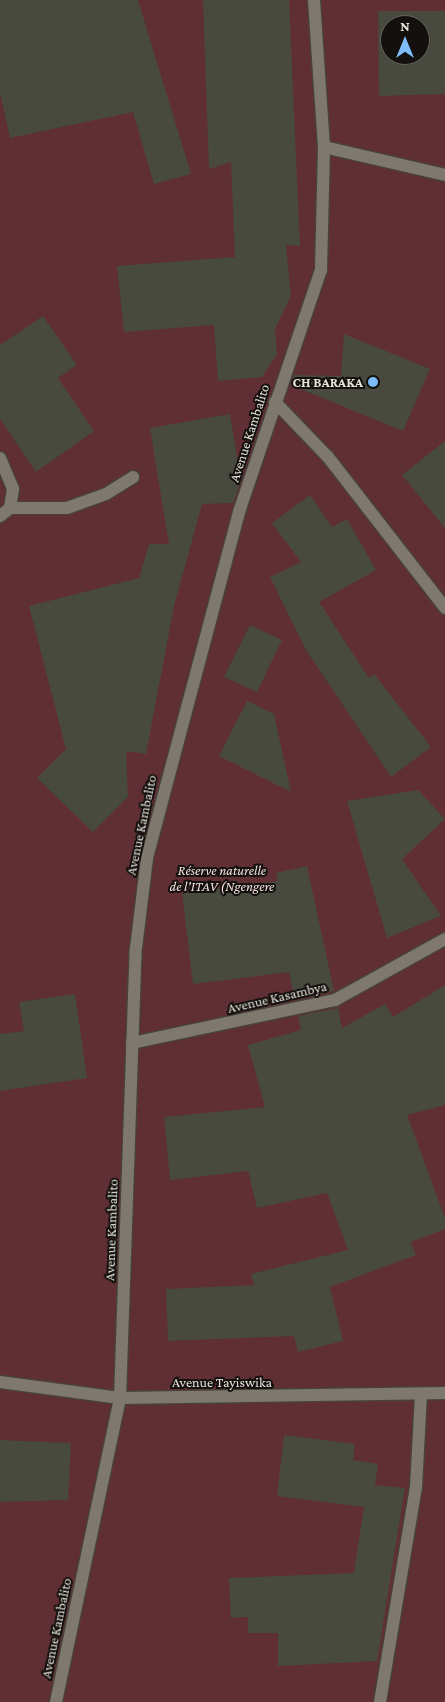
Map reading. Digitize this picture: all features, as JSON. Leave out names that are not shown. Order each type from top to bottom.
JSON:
[{"type":"street","name":"Avenue Kambalito","points":[[56,1702],[120,1398],[132,1043],[147,858],[193,677],[275,402],[321,270],[324,147],[314,0]]},
{"type":"street","points":[[324,147],[445,175]]},
{"type":"street","points":[[275,402],[328,457],[445,608]]},
{"type":"street","points":[[0,458],[13,489],[5,512],[67,508],[106,494],[133,477]]},
{"type":"street","name":"Avenue Kasambya","points":[[132,1043],[335,1000],[445,939]]},
{"type":"street","name":"Avenue Tayiswika","points":[[0,1382],[120,1398],[421,1396],[445,1393]]},
{"type":"street","points":[[380,1702],[416,1487],[421,1396]]},
{"type":"green space","name":"Réserve naturelle de l'ITAV (Ngengere","points":[[0,0],[445,0],[445,1702],[0,1702]]},
{"type":"building","points":[[0,0],[138,0],[191,174],[154,184],[133,112],[10,138],[0,92]]},
{"type":"building","points":[[203,0],[289,0],[300,246],[286,245],[291,296],[275,329],[277,354],[262,377],[218,381],[214,325],[124,332],[117,266],[235,257],[231,162],[209,169]]},
{"type":"building","points":[[378,11],[445,11],[445,94],[379,96]]},
{"type":"building","points":[[43,316],[77,365],[58,378],[94,431],[36,472],[0,419],[0,345]]},
{"type":"building","name":"CH BARAKA","points":[[344,334],[430,369],[403,431],[291,385],[294,375],[341,376]]},
{"type":"building","points":[[230,414],[241,481],[233,503],[202,504],[174,606],[146,754],[126,751],[128,797],[93,832],[37,778],[66,749],[29,606],[139,578],[149,544],[169,544],[150,428]]},
{"type":"building","points":[[445,441],[445,528],[402,475]]},
{"type":"building","points":[[310,495],[332,527],[347,519],[376,570],[319,602],[369,678],[374,674],[431,747],[391,777],[306,650],[270,577],[301,562],[272,523]]},
{"type":"building","points":[[250,625],[282,640],[257,692],[224,677]]},
{"type":"building","points":[[247,701],[274,714],[291,792],[219,756]]},
{"type":"building","points":[[418,790],[445,819],[402,859],[441,916],[387,938],[347,801]]},
{"type":"building","points":[[307,866],[334,991],[295,1000],[289,972],[193,984],[182,893],[278,881],[276,873]]},
{"type":"building","points":[[445,985],[445,1105],[407,1115],[445,1218],[445,1229],[411,1242],[416,1255],[330,1287],[343,1341],[298,1352],[294,1336],[168,1341],[166,1289],[254,1285],[251,1274],[348,1250],[327,1193],[257,1208],[248,1171],[170,1180],[164,1117],[265,1107],[248,1045],[301,1030],[298,1016],[338,1008],[342,1028],[385,1004],[393,1017]]},
{"type":"building","points":[[75,994],[87,1078],[0,1091],[0,1034],[24,1031],[19,1002]]},
{"type":"building","points":[[284,1435],[355,1444],[353,1460],[378,1464],[375,1485],[405,1488],[377,1661],[278,1666],[278,1633],[248,1633],[248,1617],[231,1618],[229,1578],[354,1573],[364,1507],[277,1496]]},
{"type":"building","points":[[0,1440],[71,1443],[68,1500],[0,1502]]},
{"type":"place","name":"CH BARAKA","points":[[373,382]]}]
